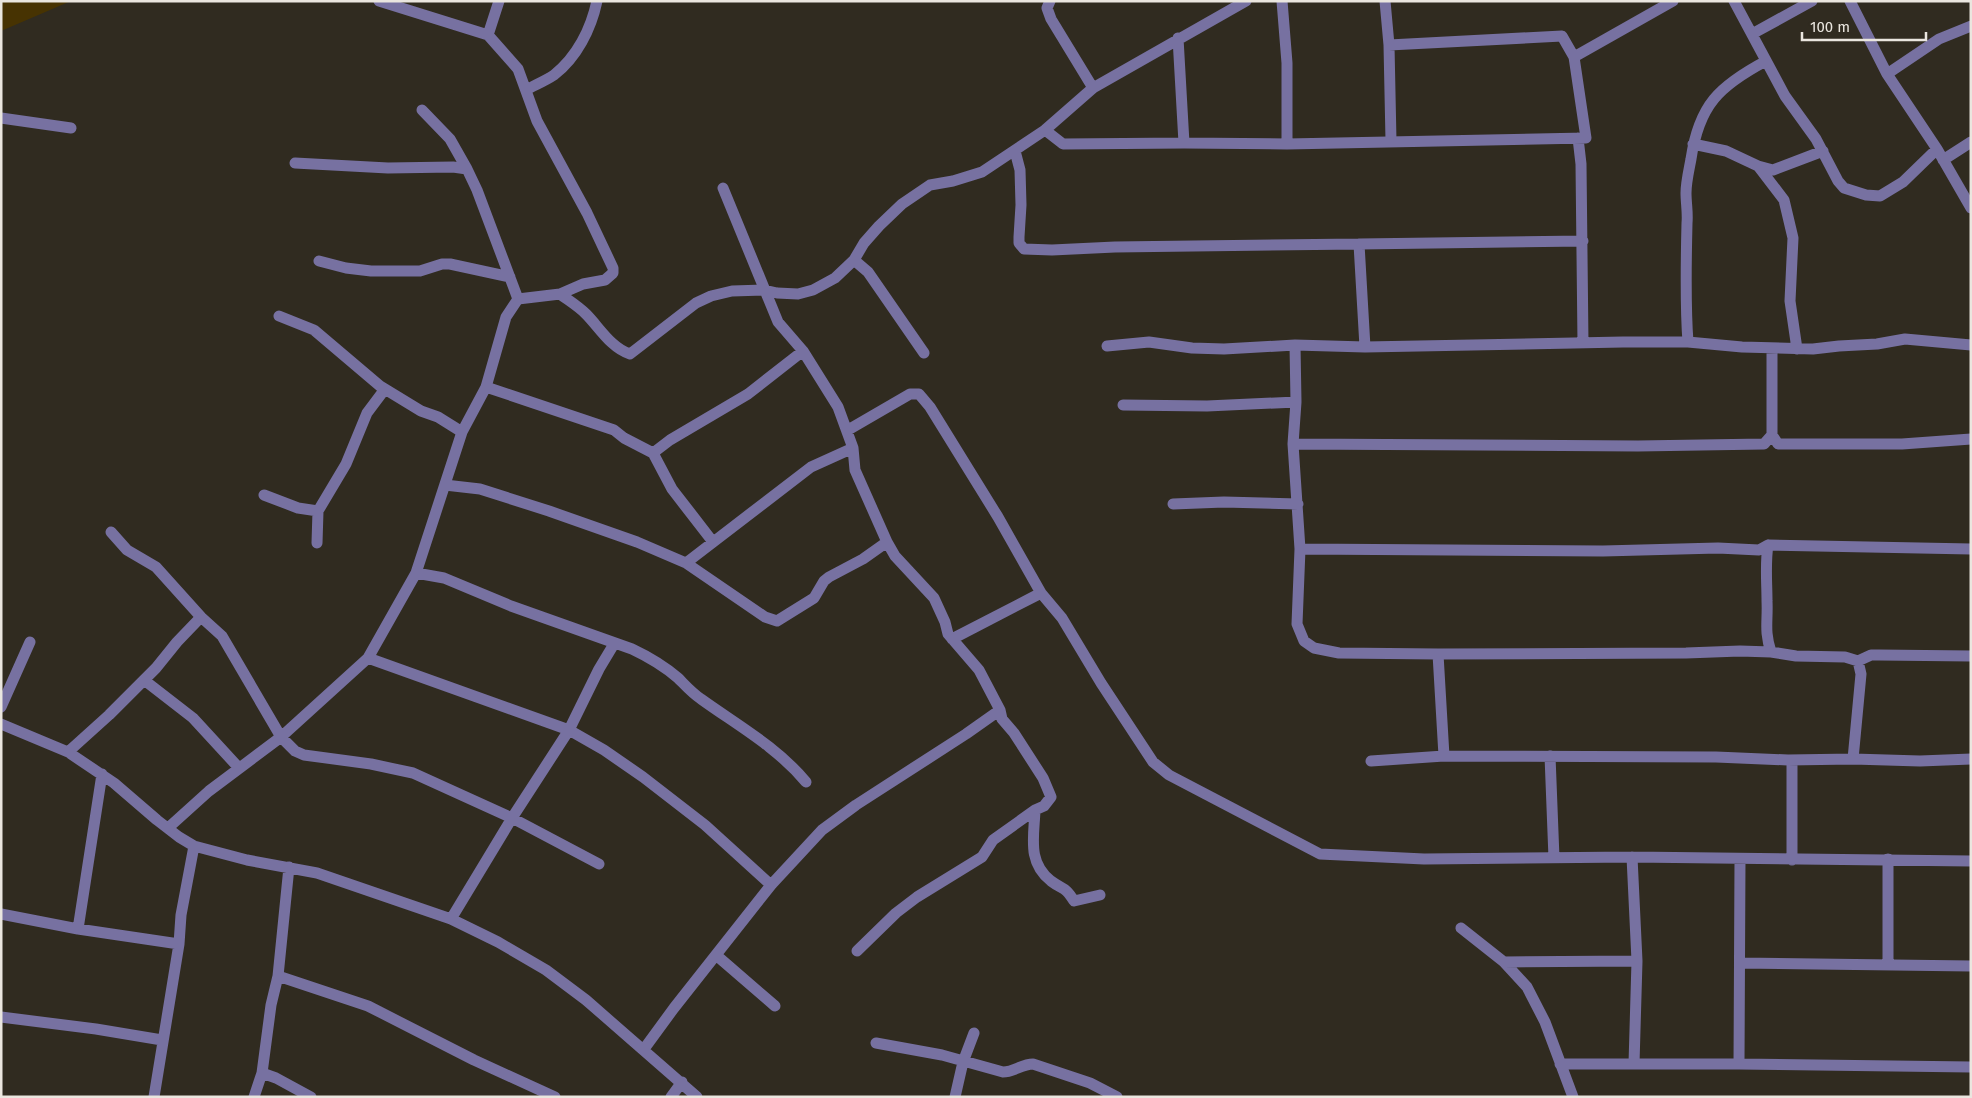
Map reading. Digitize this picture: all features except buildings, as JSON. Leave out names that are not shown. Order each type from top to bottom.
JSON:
[{"type":"street","points":[[168,828],[209,791],[280,737],[368,658],[416,573],[462,432],[486,386],[506,317],[518,299],[560,294],[583,284],[605,280],[613,273],[613,268],[587,213],[537,121],[518,69],[488,35],[379,1]]},
{"type":"street","points":[[488,35],[499,1]]},
{"type":"street","points":[[526,90],[553,75],[574,55],[590,25],[597,1]]},
{"type":"street","points":[[1050,1],[1047,8],[1051,19],[1093,88]]},
{"type":"street","points":[[560,294],[584,312],[607,338],[630,354],[696,303],[711,296],[732,291],[764,290],[798,294],[813,290],[835,278],[854,260],[864,244],[902,204],[930,185],[953,181],[982,172],[1045,130],[1093,88],[1246,1]]},
{"type":"street","points":[[1282,1],[1287,63],[1287,144]]},
{"type":"street","points":[[1385,1],[1390,45],[1391,141]]},
{"type":"street","points":[[1574,56],[1674,1]]},
{"type":"street","points":[[1734,1],[1785,96],[1823,151],[1838,182],[1844,188],[1866,195],[1880,196],[1903,182],[1937,149]]},
{"type":"street","points":[[1752,34],[1812,1]]},
{"type":"street","points":[[1850,1],[1887,74],[1937,149],[1971,208]]},
{"type":"street","points":[[1887,74],[1939,39],[1971,26]]},
{"type":"street","points":[[1045,130],[1062,144],[1287,144],[1586,138],[1574,56],[1562,36],[1390,45]]},
{"type":"street","points":[[1178,38],[1184,143]]},
{"type":"street","points":[[1688,342],[1686,270],[1688,221],[1686,191],[1695,134],[1706,110],[1721,90],[1740,75],[1766,61]]},
{"type":"street","points":[[422,110],[450,139],[467,169],[518,299]]},
{"type":"street","points":[[1,118],[71,128]]},
{"type":"street","points":[[1578,138],[1581,164],[1583,241],[1583,343]]},
{"type":"street","points":[[1943,160],[1971,142]]},
{"type":"street","points":[[1693,144],[1726,151],[1758,166],[1773,170],[1823,151]]},
{"type":"street","points":[[1015,151],[1020,170],[1019,243],[1024,248],[1052,250],[1583,241]]},
{"type":"street","points":[[295,163],[388,168],[453,167],[467,169]]},
{"type":"street","points":[[1758,166],[1784,200],[1793,238],[1790,301],[1797,349]]},
{"type":"street","points":[[723,188],[778,322],[803,351],[838,407],[853,448],[854,470],[887,542],[895,556],[934,598],[952,639],[974,664],[1000,710],[1002,719],[1043,778],[1050,797],[1044,806],[1035,810],[993,840],[982,857],[896,913],[857,951]]},
{"type":"street","points":[[1359,244],[1365,347]]},
{"type":"street","points":[[854,260],[868,272],[924,353]]},
{"type":"street","points":[[319,261],[346,268],[372,271],[420,271],[442,264],[450,264],[510,277]]},
{"type":"street","points":[[279,316],[314,330],[385,389],[421,411],[438,417],[462,432]]},
{"type":"street","points":[[1107,346],[1149,342],[1192,348],[1224,349],[1295,345],[1365,347],[1688,342],[1797,349],[1877,344],[1905,339],[1971,345]]},
{"type":"street","points":[[1295,345],[1296,402],[1293,444],[1300,550],[1297,624],[1304,641],[1314,648],[1339,653],[1438,654],[1771,652],[1796,656],[1845,657],[1858,661],[1871,655],[1971,656]]},
{"type":"street","points":[[1772,348],[1775,439]]},
{"type":"street","points":[[653,453],[670,440],[748,394],[803,351]]},
{"type":"street","points":[[486,386],[614,430],[624,438],[653,453],[672,488],[713,542]]},
{"type":"street","points":[[317,543],[318,511],[346,464],[367,413],[385,389]]},
{"type":"street","points":[[848,430],[910,394],[918,394],[930,406],[998,517],[1041,593],[1062,618],[1101,683],[1153,762],[1169,775],[1320,854],[1424,859],[1632,857],[1740,860],[1888,859],[1971,861]]},
{"type":"street","points":[[1123,405],[1207,406],[1296,402]]},
{"type":"street","points":[[1293,444],[1696,446],[1764,444],[1775,439],[1902,444],[1971,439]]},
{"type":"street","points":[[686,563],[811,467],[853,448]]},
{"type":"street","points":[[445,485],[480,490],[541,508],[637,542],[686,563],[765,617],[777,621],[814,598],[829,577],[863,559],[887,542]]},
{"type":"street","points":[[264,495],[298,508],[318,511]]},
{"type":"street","points":[[1173,504],[1224,502],[1298,504]]},
{"type":"street","points":[[111,532],[127,550],[156,567],[201,617],[222,636],[280,737],[295,751],[304,755],[371,764],[414,774],[512,818],[600,864]]},
{"type":"street","points":[[1300,550],[1603,551],[1726,548],[1759,550],[1768,545],[1971,549]]},
{"type":"street","points":[[1768,545],[1765,568],[1767,599],[1765,624],[1771,652]]},
{"type":"street","points":[[416,573],[444,578],[511,606],[632,649],[655,661],[699,698],[767,744],[793,766],[806,782]]},
{"type":"street","points":[[952,639],[1041,593]]},
{"type":"street","points":[[68,752],[109,715],[156,668],[201,617]]},
{"type":"street","points":[[1,707],[30,642]]},
{"type":"street","points":[[451,919],[512,818],[569,730],[599,669],[614,644]]},
{"type":"street","points":[[1438,654],[1444,756]]},
{"type":"street","points":[[368,658],[569,730],[604,750],[643,777],[705,825],[771,885]]},
{"type":"street","points":[[1853,759],[1861,674],[1858,661]]},
{"type":"street","points":[[144,680],[193,718],[239,768]]},
{"type":"street","points":[[644,1049],[771,885],[822,830],[856,805],[1000,710]]},
{"type":"street","points":[[1,724],[68,752],[102,774],[168,828],[194,846],[247,860],[326,876],[451,919],[498,942],[546,970],[586,1000],[697,1097]]},
{"type":"street","points":[[1371,761],[1444,756],[1716,757],[1882,761],[1971,759]]},
{"type":"street","points":[[1550,756],[1554,858]]},
{"type":"street","points":[[1792,760],[1792,860]]},
{"type":"street","points":[[78,928],[102,774]]},
{"type":"street","points":[[1035,810],[1032,845],[1038,866],[1045,876],[1067,890],[1074,901],[1100,895]]},
{"type":"street","points":[[154,1097],[179,944],[181,914],[194,846]]},
{"type":"street","points":[[1632,857],[1637,961],[1634,1064]]},
{"type":"street","points":[[1888,859],[1888,964]]},
{"type":"street","points":[[1739,1064],[1740,860]]},
{"type":"street","points":[[254,1097],[262,1073],[271,1005],[278,976],[289,867]]},
{"type":"street","points":[[1,914],[179,944]]},
{"type":"street","points":[[1461,928],[1504,962],[1527,987],[1545,1022],[1573,1097]]},
{"type":"street","points":[[716,955],[775,1006]]},
{"type":"street","points":[[1504,962],[1637,961]]},
{"type":"street","points":[[1740,963],[1971,966]]},
{"type":"street","points":[[278,976],[368,1006],[430,1039],[555,1097]]},
{"type":"street","points":[[1,1017],[96,1029],[162,1040]]},
{"type":"street","points":[[954,1097],[963,1062],[974,1033]]},
{"type":"street","points":[[876,1043],[942,1055],[1003,1072],[1009,1072],[1026,1064],[1033,1064],[1090,1083],[1117,1097]]},
{"type":"street","points":[[1560,1064],[1971,1067]]},
{"type":"street","points":[[262,1073],[276,1078],[311,1097]]},
{"type":"street","points":[[671,1097],[682,1082]]},
{"type":"shaded area","points":[[1,1],[71,1],[1,31]]}]
